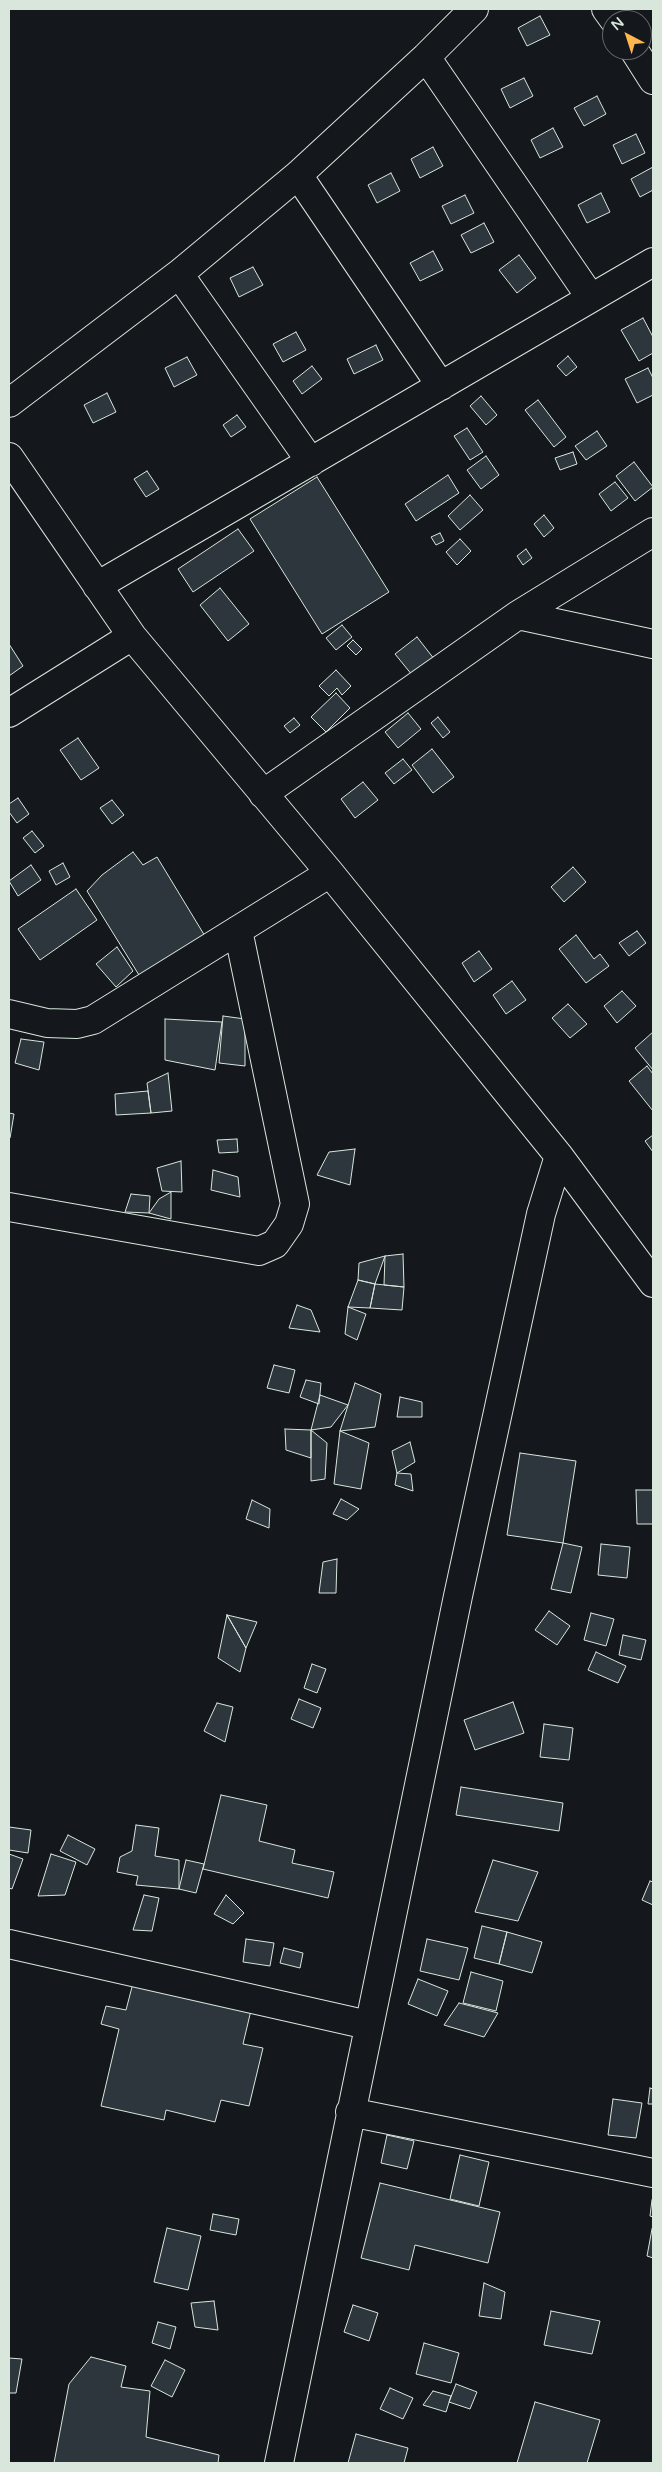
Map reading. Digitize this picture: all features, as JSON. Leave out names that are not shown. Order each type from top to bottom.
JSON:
[{"type":"street","points":[[9,403],[179,274],[298,175],[426,57],[474,9]]},
{"type":"street","points":[[426,57],[592,298]]},
{"type":"street","points":[[298,175],[440,386]]},
{"type":"street","points":[[97,586],[653,262]]},
{"type":"street","points":[[179,274],[311,462]]},
{"type":"street","points":[[9,457],[132,636],[330,873],[559,1156],[653,1283]]},
{"type":"street","points":[[263,794],[518,615],[653,532]]},
{"type":"street","points":[[518,615],[653,644]]},
{"type":"street","points":[[9,713],[132,636]]},
{"type":"street","points":[[9,1014],[47,1023],[77,1024],[93,1020],[330,873]]},
{"type":"street","points":[[9,1207],[260,1251],[275,1244],[289,1224],[295,1204],[238,930]]},
{"type":"street","points":[[279,2463],[368,2025],[537,1233],[559,1156]]},
{"type":"street","points":[[9,1944],[368,2025]]},
{"type":"street","points":[[350,2112],[653,2173]]},
{"type":"building","points":[[540,16],[550,35],[527,46],[518,28]]},
{"type":"building","points":[[524,78],[533,96],[510,108],[501,89]]},
{"type":"building","points":[[597,96],[606,114],[584,126],[574,108]]},
{"type":"building","points":[[553,128],[563,147],[540,158],[531,140]]},
{"type":"building","points":[[636,134],[645,153],[622,164],[613,145]]},
{"type":"building","points":[[433,147],[443,166],[420,178],[411,159]]},
{"type":"building","points":[[653,167],[653,190],[640,197],[631,179]]},
{"type":"building","points":[[391,173],[400,191],[377,203],[368,185]]},
{"type":"building","points":[[601,193],[610,212],[587,223],[578,205]]},
{"type":"building","points":[[465,195],[474,213],[451,224],[442,206]]},
{"type":"building","points":[[484,223],[494,242],[471,253],[461,235]]},
{"type":"building","points":[[433,251],[443,270],[420,281],[410,263]]},
{"type":"building","points":[[519,255],[536,278],[517,293],[499,270]]},
{"type":"building","points":[[253,267],[263,285],[239,297],[230,278]]},
{"type":"building","points":[[643,318],[653,337],[653,353],[639,361],[621,330]]},
{"type":"building","points":[[296,332],[306,350],[283,362],[273,344]]},
{"type":"building","points":[[376,345],[383,360],[354,374],[347,359]]},
{"type":"building","points":[[568,356],[577,367],[566,376],[557,366]]},
{"type":"building","points":[[187,357],[197,375],[174,387],[165,368]]},
{"type":"building","points":[[312,366],[322,379],[302,394],[293,381]]},
{"type":"building","points":[[648,368],[653,378],[653,395],[637,403],[625,379]]},
{"type":"building","points":[[107,393],[116,412],[93,423],[84,405]]},
{"type":"building","points":[[481,396],[497,415],[486,425],[470,406]]},
{"type":"building","points":[[538,400],[566,437],[554,447],[525,410]]},
{"type":"building","points":[[237,415],[246,427],[231,437],[223,425]]},
{"type":"building","points":[[467,428],[483,452],[470,460],[454,436]]},
{"type":"building","points":[[597,431],[607,446],[586,460],[575,446]]},
{"type":"building","points":[[573,452],[577,464],[560,470],[555,458]]},
{"type":"building","points":[[486,456],[499,475],[481,489],[467,470]]},
{"type":"building","points":[[634,462],[653,487],[635,501],[616,476]]},
{"type":"building","points":[[147,471],[159,489],[146,497],[134,479]]},
{"type":"building","points":[[448,475],[459,493],[416,521],[405,504]]},
{"type":"building","points":[[317,477],[389,592],[322,634],[250,519]]},
{"type":"building","points":[[615,482],[628,498],[611,511],[599,494]]},
{"type":"building","points":[[470,495],[483,510],[460,530],[448,516]]},
{"type":"building","points":[[544,515],[554,528],[544,537],[534,524]]},
{"type":"building","points":[[238,529],[254,551],[193,592],[178,569]]},
{"type":"building","points":[[440,533],[444,541],[436,545],[431,537]]},
{"type":"building","points":[[460,539],[471,551],[457,565],[446,552]]},
{"type":"building","points":[[526,549],[532,558],[523,565],[517,556]]},
{"type":"building","points":[[220,588],[249,624],[228,641],[200,605]]},
{"type":"building","points":[[342,625],[352,637],[336,650],[326,638]]},
{"type":"building","points":[[417,637],[438,664],[417,681],[395,654]]},
{"type":"building","points":[[353,640],[362,649],[356,655],[347,646]]},
{"type":"building","points":[[9,644],[23,666],[9,676]]},
{"type":"building","points":[[336,670],[351,686],[342,695],[337,688],[329,696],[319,686]]},
{"type":"building","points":[[336,693],[350,708],[326,732],[311,717]]},
{"type":"building","points":[[408,713],[421,729],[398,748],[385,732]]},
{"type":"building","points":[[438,717],[450,732],[443,738],[431,723]]},
{"type":"building","points":[[294,718],[300,725],[290,733],[284,726]]},
{"type":"building","points":[[78,738],[99,768],[81,780],[60,750]]},
{"type":"building","points":[[432,749],[454,777],[433,793],[412,765]]},
{"type":"building","points":[[403,759],[412,770],[394,784],[385,773]]},
{"type":"building","points":[[363,782],[378,800],[355,818],[341,799]]},
{"type":"building","points":[[18,798],[29,814],[17,823],[9,812],[9,804]]},
{"type":"building","points":[[112,800],[124,815],[112,824],[100,808]]},
{"type":"building","points":[[32,831],[44,846],[35,853],[23,838]]},
{"type":"building","points":[[133,852],[143,865],[157,857],[214,951],[187,946],[139,975],[87,891],[102,875]]},
{"type":"building","points":[[63,863],[70,877],[56,885],[49,871]]},
{"type":"building","points":[[31,865],[41,880],[18,896],[9,881]]},
{"type":"building","points":[[573,867],[586,882],[564,902],[551,887]]},
{"type":"building","points":[[76,889],[97,920],[40,960],[18,929]]},
{"type":"building","points":[[637,931],[646,943],[629,956],[619,943]]},
{"type":"building","points":[[576,935],[594,959],[600,954],[609,966],[586,983],[559,949]]},
{"type":"building","points":[[117,947],[133,971],[116,987],[96,964]]},
{"type":"building","points":[[479,951],[492,969],[474,982],[462,963]]},
{"type":"building","points":[[512,981],[526,1000],[506,1014],[493,995]]},
{"type":"building","points":[[622,991],[636,1006],[617,1023],[604,1006]]},
{"type":"building","points":[[568,1004],[587,1024],[570,1038],[552,1018]]},
{"type":"building","points":[[223,1016],[245,1019],[245,1066],[219,1063]]},
{"type":"building","points":[[165,1019],[222,1022],[215,1070],[165,1060]]},
{"type":"building","points":[[653,1032],[653,1070],[635,1048]]},
{"type":"building","points":[[21,1039],[44,1042],[39,1070],[15,1063]]},
{"type":"building","points":[[647,1066],[653,1074],[653,1111],[629,1081]]},
{"type":"building","points":[[168,1073],[172,1111],[151,1113],[147,1083]]},
{"type":"building","points":[[148,1091],[151,1113],[116,1115],[115,1094]]},
{"type":"building","points":[[9,1113],[14,1114],[10,1138],[9,1138]]},
{"type":"building","points":[[653,1135],[653,1152],[645,1141]]},
{"type":"building","points":[[237,1139],[238,1152],[219,1153],[217,1140]]},
{"type":"building","points":[[355,1149],[350,1185],[317,1175],[329,1152]]},
{"type":"building","points":[[181,1161],[182,1192],[162,1191],[157,1168]]},
{"type":"building","points":[[213,1170],[238,1177],[240,1197],[211,1190]]},
{"type":"building","points":[[171,1192],[171,1219],[149,1213],[159,1199]]},
{"type":"building","points":[[131,1194],[150,1196],[149,1213],[125,1212]]},
{"type":"building","points":[[403,1254],[404,1287],[384,1285],[385,1256]]},
{"type":"building","points":[[385,1256],[375,1284],[358,1280],[359,1263]]},
{"type":"building","points":[[358,1280],[375,1284],[370,1308],[348,1307]]},
{"type":"building","points":[[375,1284],[404,1287],[402,1310],[370,1308]]},
{"type":"building","points":[[297,1305],[311,1310],[320,1332],[289,1328]]},
{"type":"building","points":[[348,1307],[366,1314],[357,1340],[345,1334]]},
{"type":"building","points":[[274,1365],[295,1370],[289,1393],[267,1388]]},
{"type":"building","points":[[306,1380],[321,1383],[319,1404],[300,1397]]},
{"type":"building","points":[[355,1383],[381,1394],[375,1427],[340,1431]]},
{"type":"building","points":[[320,1395],[348,1405],[331,1427],[311,1430]]},
{"type":"building","points":[[400,1397],[422,1402],[422,1417],[397,1417]]},
{"type":"building","points":[[285,1429],[311,1430],[311,1458],[286,1450]]},
{"type":"building","points":[[311,1430],[327,1443],[325,1479],[311,1481]]},
{"type":"building","points":[[340,1431],[369,1443],[361,1489],[334,1484]]},
{"type":"building","points":[[410,1442],[415,1462],[397,1473],[392,1451]]},
{"type":"building","points":[[520,1453],[576,1461],[563,1543],[507,1535]]},
{"type":"building","points":[[397,1473],[411,1474],[413,1491],[395,1485]]},
{"type":"building","points":[[636,1490],[653,1490],[653,1524],[637,1524]]},
{"type":"building","points":[[341,1499],[359,1509],[347,1520],[333,1514]]},
{"type":"building","points":[[252,1500],[270,1509],[269,1528],[246,1519]]},
{"type":"building","points":[[563,1543],[582,1547],[571,1593],[551,1589]]},
{"type":"building","points":[[601,1544],[630,1547],[627,1578],[598,1575]]},
{"type":"building","points":[[337,1559],[336,1593],[319,1593],[323,1562]]},
{"type":"building","points":[[549,1611],[570,1626],[557,1645],[535,1630]]},
{"type":"building","points":[[591,1613],[614,1619],[606,1646],[584,1640]]},
{"type":"building","points":[[227,1615],[246,1648],[240,1672],[218,1658]]},
{"type":"building","points":[[227,1615],[257,1622],[246,1648]]},
{"type":"building","points":[[623,1635],[646,1640],[641,1660],[619,1655]]},
{"type":"building","points":[[596,1652],[626,1666],[618,1683],[588,1670]]},
{"type":"building","points":[[312,1664],[326,1669],[317,1693],[304,1688]]},
{"type":"building","points":[[299,1699],[321,1708],[313,1728],[291,1719]]},
{"type":"building","points":[[513,1702],[524,1733],[475,1750],[464,1720]]},
{"type":"building","points":[[217,1703],[233,1707],[225,1742],[204,1731]]},
{"type":"building","points":[[544,1724],[573,1728],[569,1760],[540,1757]]},
{"type":"building","points":[[461,1787],[563,1803],[559,1831],[456,1815]]},
{"type":"building","points":[[221,1795],[267,1805],[259,1841],[295,1850],[292,1863],[334,1872],[328,1898],[203,1869]]},
{"type":"building","points":[[136,1825],[159,1828],[155,1856],[179,1860],[179,1889],[136,1885],[138,1876],[117,1872],[120,1857],[132,1851]]},
{"type":"building","points":[[9,1827],[31,1830],[28,1853],[9,1850]]},
{"type":"building","points":[[68,1835],[95,1849],[87,1865],[60,1851]]},
{"type":"building","points":[[9,1854],[23,1859],[12,1889],[9,1888]]},
{"type":"building","points":[[51,1854],[76,1862],[65,1895],[38,1896]]},
{"type":"building","points":[[186,1860],[204,1864],[196,1893],[179,1889]]},
{"type":"building","points":[[493,1860],[538,1872],[518,1921],[475,1912]]},
{"type":"building","points":[[650,1881],[653,1882],[653,1905],[642,1900]]},
{"type":"building","points":[[144,1895],[159,1898],[152,1931],[133,1930]]},
{"type":"building","points":[[226,1895],[244,1913],[233,1924],[214,1914]]},
{"type":"building","points":[[482,1926],[507,1932],[499,1964],[474,1958]]},
{"type":"building","points":[[507,1932],[542,1942],[532,1973],[499,1964]]},
{"type":"building","points":[[246,1939],[274,1943],[270,1966],[243,1962]]},
{"type":"building","points":[[427,1939],[468,1948],[459,1980],[420,1971]]},
{"type":"building","points":[[284,1948],[303,1953],[300,1968],[280,1963]]},
{"type":"building","points":[[471,1972],[503,1981],[496,2011],[463,2003]]},
{"type":"building","points":[[418,1979],[448,1991],[437,2016],[408,2004]]},
{"type":"building","points":[[133,1983],[252,2006],[243,2044],[263,2048],[249,2106],[221,2100],[215,2122],[166,2110],[164,2120],[101,2106],[119,2029],[101,2024],[106,2006],[126,2010]]},
{"type":"building","points":[[459,2003],[498,2013],[484,2037],[444,2025]]},
{"type":"building","points":[[650,2088],[653,2089],[653,2104],[648,2104]]},
{"type":"building","points":[[613,2099],[642,2103],[636,2138],[608,2135]]},
{"type":"building","points":[[387,2135],[414,2141],[407,2169],[381,2163]]},
{"type":"building","points":[[460,2155],[489,2162],[479,2206],[450,2199]]},
{"type":"building","points":[[380,2183],[500,2212],[488,2263],[415,2245],[409,2270],[361,2258]]},
{"type":"building","points":[[653,2200],[653,2217],[650,2216]]},
{"type":"building","points":[[213,2214],[239,2219],[236,2235],[210,2230]]},
{"type":"building","points":[[167,2228],[201,2236],[188,2290],[154,2282]]},
{"type":"building","points":[[653,2230],[653,2258],[647,2256]]},
{"type":"building","points":[[484,2283],[505,2292],[501,2319],[479,2316]]},
{"type":"building","points":[[214,2301],[218,2330],[195,2327],[191,2303]]},
{"type":"building","points":[[353,2305],[378,2313],[369,2341],[344,2332]]},
{"type":"building","points":[[551,2311],[600,2321],[592,2354],[544,2345]]},
{"type":"building","points":[[158,2322],[176,2327],[170,2349],[152,2343]]},
{"type":"building","points":[[424,2343],[459,2353],[451,2383],[416,2374]]},
{"type":"building","points":[[91,2357],[126,2366],[121,2387],[150,2391],[146,2437],[219,2455],[218,2463],[54,2463],[69,2384]]},
{"type":"building","points":[[9,2358],[22,2359],[16,2393],[9,2393]]},
{"type":"building","points":[[165,2360],[185,2370],[172,2397],[151,2386]]},
{"type":"building","points":[[456,2384],[477,2392],[470,2409],[449,2402]]},
{"type":"building","points":[[390,2388],[413,2398],[403,2419],[380,2409]]},
{"type":"building","points":[[433,2391],[451,2396],[446,2412],[423,2405]]},
{"type":"building","points":[[535,2402],[600,2420],[587,2463],[517,2463]]},
{"type":"building","points":[[356,2434],[408,2448],[404,2463],[348,2463]]}]
